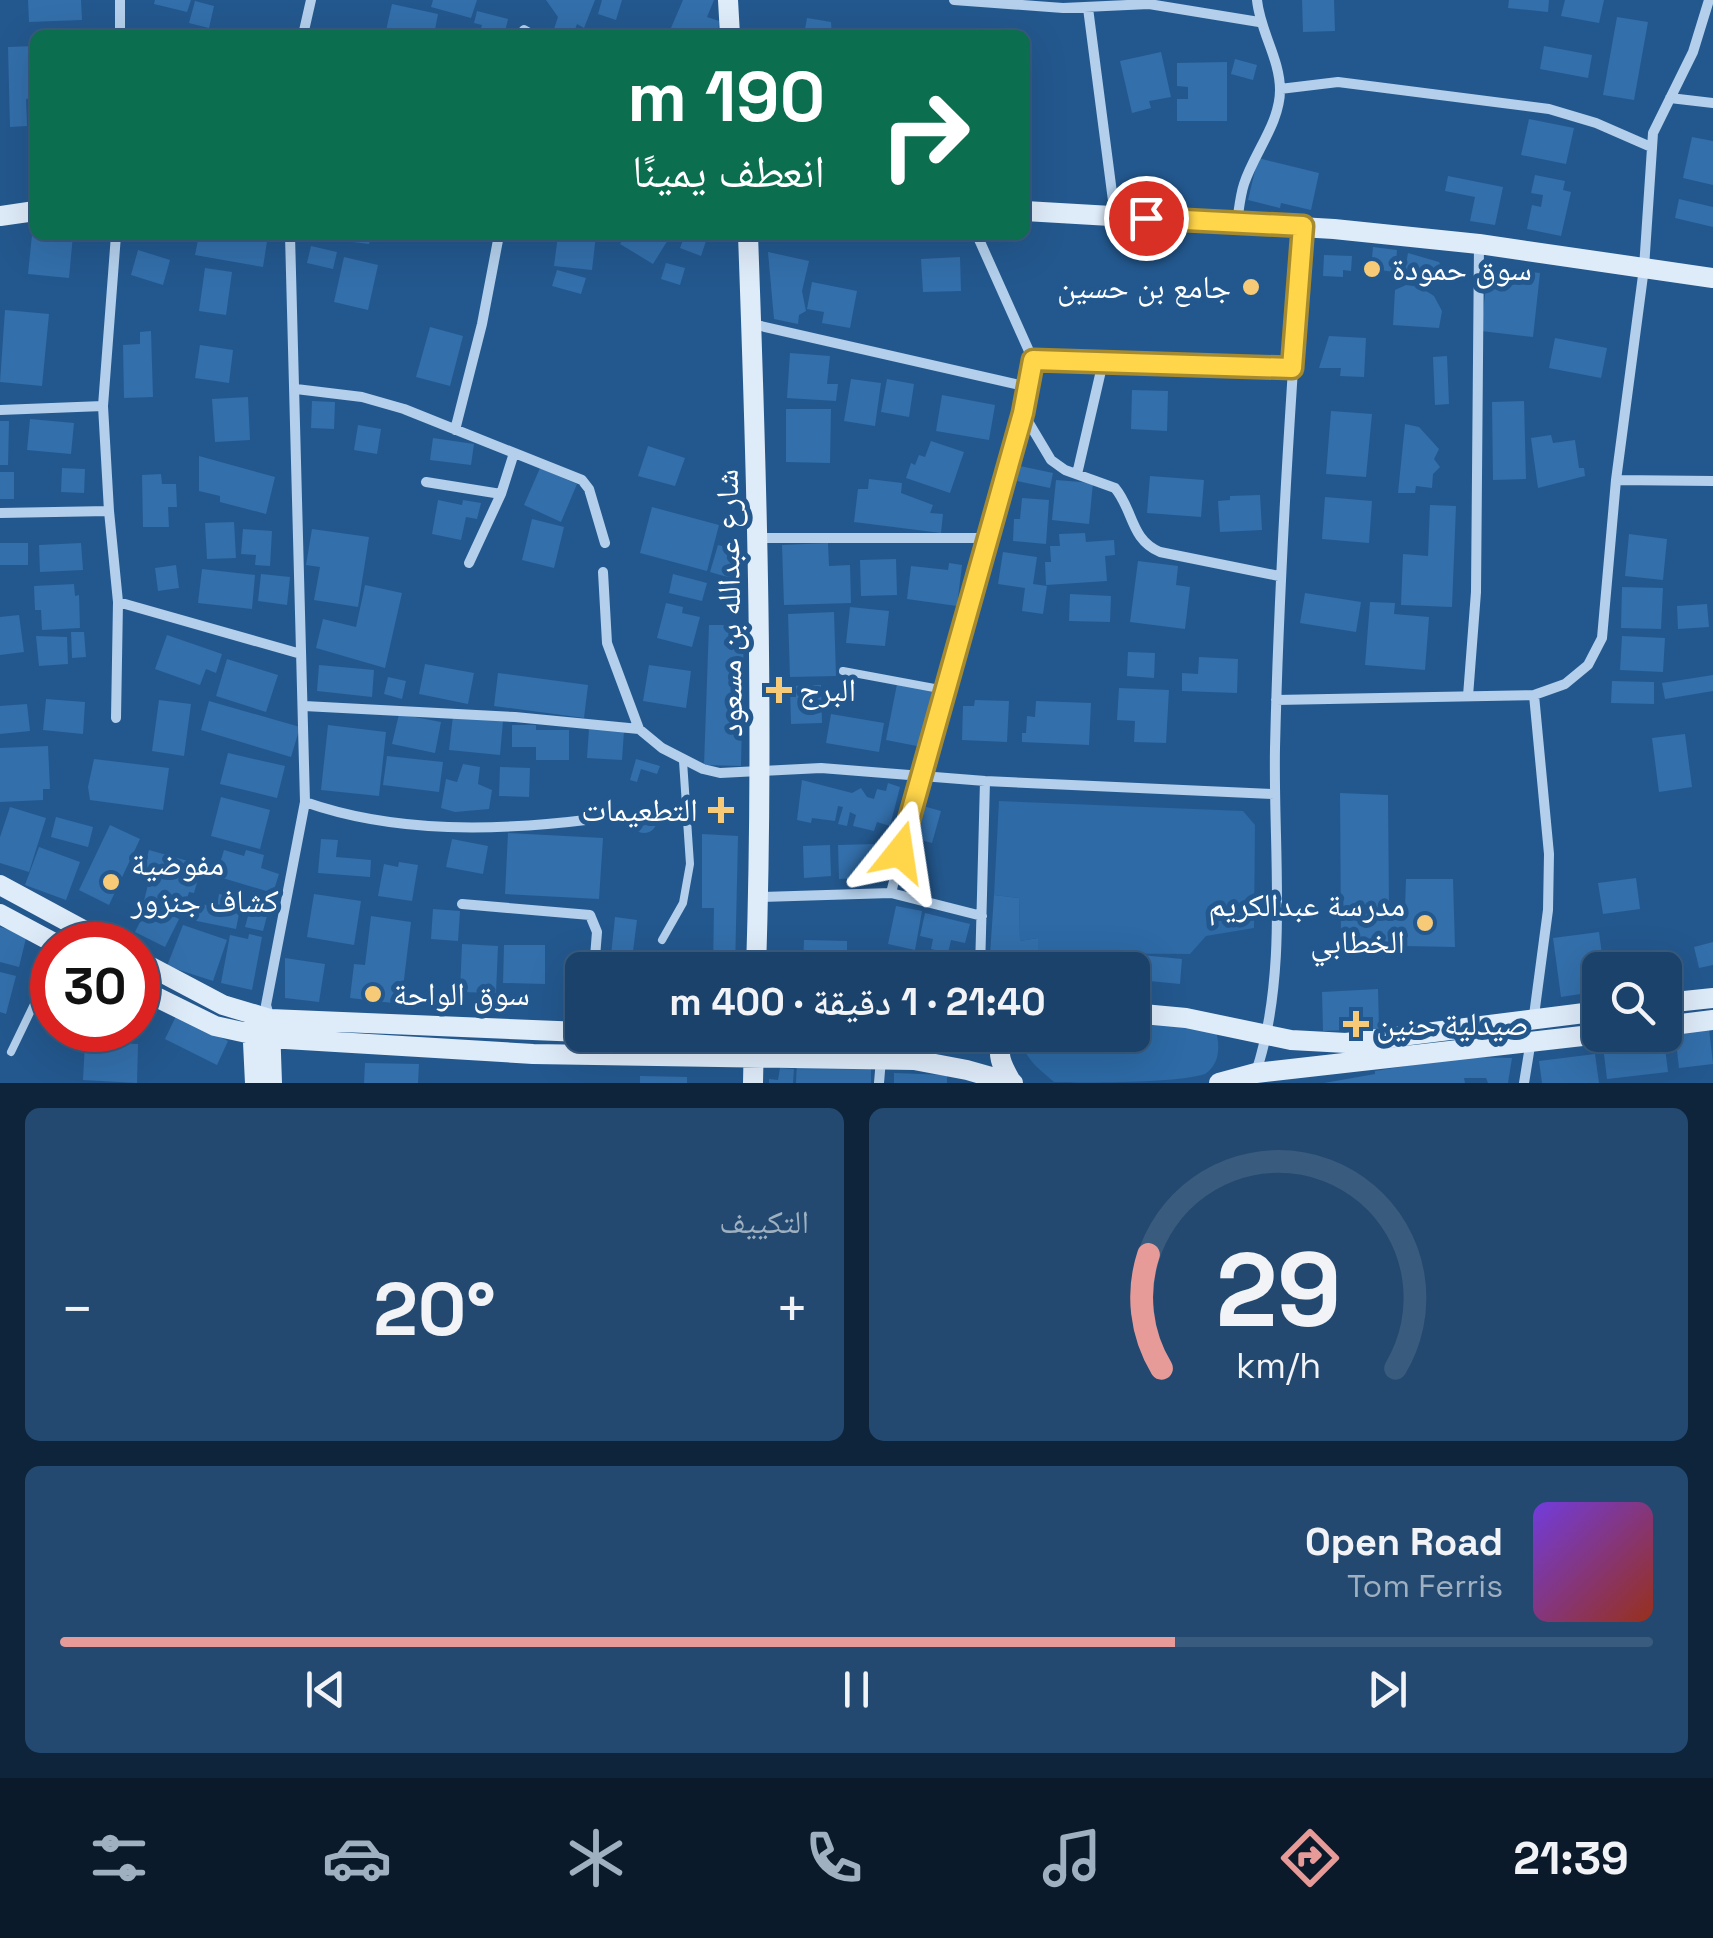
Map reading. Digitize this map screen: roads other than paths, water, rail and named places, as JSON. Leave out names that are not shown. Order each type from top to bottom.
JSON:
[{"type":"main road","points":[[728,0],[730,30]]},
{"type":"main road","points":[[0,216],[30,211]]},
{"type":"main road","points":[[1030,211],[1303,226],[1479,244],[1713,278]]},
{"type":"main road","name":"شارع عبدالله بن مسعود","points":[[748,240],[759,538],[761,772],[756,952]]},
{"type":"main road","points":[[0,885],[68,922]]},
{"type":"main road","points":[[0,914],[30,930]]},
{"type":"main road","points":[[160,972],[262,1023],[565,1032]]},
{"type":"main road","points":[[1682,1001],[1713,998]]},
{"type":"main road","points":[[160,1000],[189,1015],[533,1054],[588,1052]]},
{"type":"main road","points":[[1150,1015],[1186,1018],[1291,1040],[1346,1044],[1582,1012]]},
{"type":"main road","points":[[1682,1024],[1713,1020]]},
{"type":"main road","points":[[256,1083],[262,1023]]},
{"type":"main road","points":[[262,1023],[272,1083]]},
{"type":"main road","points":[[1219,1083],[1256,1073],[1582,1036]]},
{"type":"main road","points":[[753,1083],[754,1052]]},
{"type":"main road","points":[[818,1052],[940,1064],[1012,1083]]},
{"type":"main road","points":[[999,1052],[1000,1064],[1012,1083]]},
{"type":"street","points":[[120,0],[120,30]]},
{"type":"street","points":[[305,30],[311,0]]},
{"type":"street","points":[[954,0],[1088,8],[1113,3],[1149,4],[1259,22]]},
{"type":"street","points":[[1237,224],[1244,184],[1278,107],[1280,89],[1277,69],[1259,22],[1257,0]]},
{"type":"street","points":[[1276,700],[1534,695],[1564,684],[1588,666],[1602,638],[1616,480],[1644,268],[1651,147],[1659,116],[1693,52],[1709,0]]},
{"type":"street","points":[[1088,8],[1116,216]]},
{"type":"street","points":[[1280,89],[1338,82],[1549,109],[1596,122],[1651,147]]},
{"type":"street","points":[[1670,98],[1713,103]]},
{"type":"street","points":[[1256,1073],[1276,944],[1274,794],[1279,576],[1303,226]]},
{"type":"street","points":[[116,240],[103,406],[118,602],[116,718]]},
{"type":"street","points":[[262,1023],[305,802],[290,240]]},
{"type":"street","points":[[455,430],[498,240]]},
{"type":"street","points":[[892,892],[921,774],[1023,413],[1033,360],[979,240]]},
{"type":"street","points":[[1468,696],[1476,592],[1479,244]]},
{"type":"street","points":[[751,324],[1028,387]]},
{"type":"street","points":[[1033,360],[1292,368]]},
{"type":"street","points":[[1078,474],[1103,362]]},
{"type":"street","points":[[296,388],[362,397],[582,480],[589,488],[605,543]]},
{"type":"street","points":[[0,410],[103,406]]},
{"type":"street","points":[[1023,413],[1051,460],[1116,488],[1136,532],[1148,547],[1279,576]]},
{"type":"street","points":[[469,563],[501,494],[514,453]]},
{"type":"street","points":[[1616,480],[1713,481]]},
{"type":"street","points":[[426,482],[501,494]]},
{"type":"street","points":[[0,513],[109,511]]},
{"type":"street","points":[[759,538],[988,538]]},
{"type":"street","points":[[604,572],[607,643],[639,729]]},
{"type":"street","points":[[118,602],[301,654]]},
{"type":"street","points":[[1524,1083],[1548,910],[1549,854],[1534,695]]},
{"type":"street","points":[[304,706],[515,717],[639,729],[683,761],[720,773],[821,768],[985,782],[1274,794]]},
{"type":"street","points":[[981,952],[985,782]]},
{"type":"street","points":[[305,802],[342,815],[474,827],[538,826],[594,819]]},
{"type":"street","points":[[758,897],[892,892],[982,916]]},
{"type":"street","points":[[462,904],[590,915],[597,932],[595,952]]},
{"type":"street","points":[[880,1083],[881,1058]]},
{"type":"lane","points":[[844,670],[946,690]]},
{"type":"lane","points":[[662,940],[684,904],[690,864],[683,761]]},
{"type":"lane","points":[[11,1052],[30,1013]]},
{"type":"place","name":"سوق حمودة","points":[[1372,269]]},
{"type":"place","name":"جامع بن حسين","points":[[1251,287]]},
{"type":"place","name":"البرج","points":[[779,690]]},
{"type":"place","name":"التطعيمات","points":[[721,810]]},
{"type":"place","name":"مفوضية كشاف جنزور","points":[[111,882]]},
{"type":"place","name":"مدرسة عبدالكريم الخطابي","points":[[1425,923]]},
{"type":"place","name":"سوق الواحة","points":[[373,994]]},
{"type":"place","name":"صيدلية حنين","points":[[1356,1024]]}]
